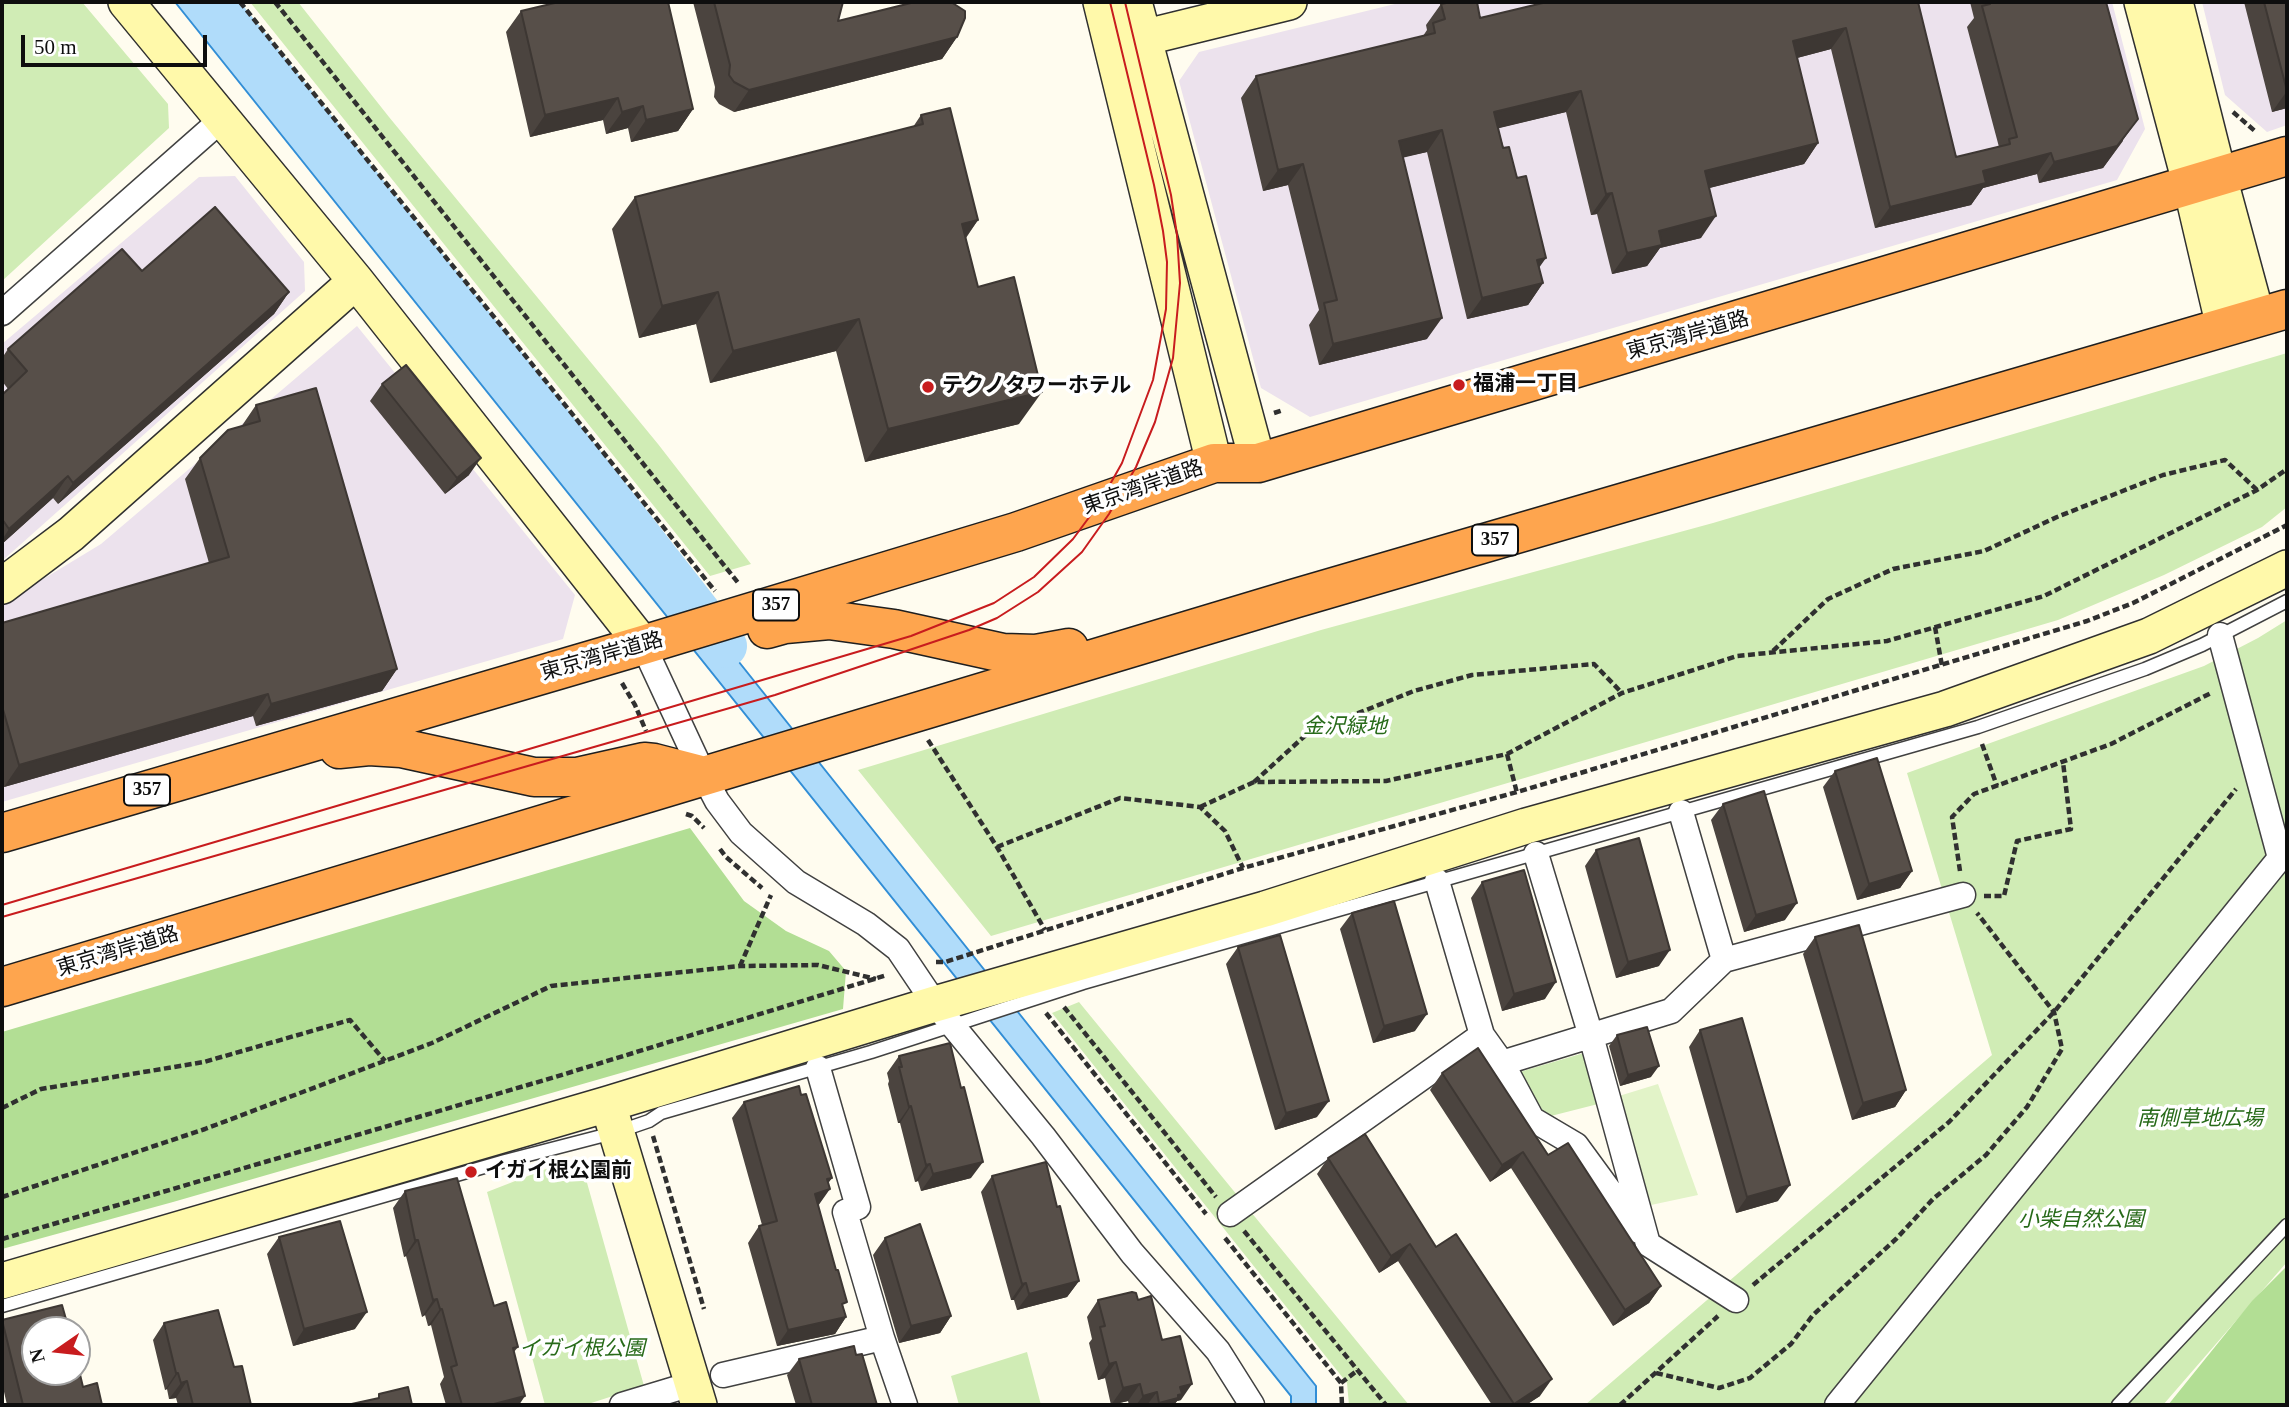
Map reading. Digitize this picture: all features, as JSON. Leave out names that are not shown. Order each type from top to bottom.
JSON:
[{"type":"highway","name":"東京湾岸道路","points":[[2,833],[643,645],[1016,532],[1214,464],[1258,463],[2205,181],[2274,145]]},
{"type":"highway","name":"東京湾岸道路","points":[[2,987],[1293,599],[2256,318]]},
{"type":"highway","name":"357","points":[[643,645],[668,654],[676,653],[785,624],[829,620],[894,629],[1003,653],[1036,654],[1228,607],[1293,599]]},
{"type":"highway","name":"357","points":[[233,765],[318,751],[369,746],[425,752],[457,762],[544,778],[577,777],[644,762],[704,776]]},
{"type":"street","points":[[126,2],[356,281],[643,645],[717,801],[741,833],[796,882],[866,924],[898,949],[944,1014],[1043,1136],[1132,1253],[1218,1351],[1252,1405]]},
{"type":"street","points":[[1101,2],[1127,42],[1258,463]]},
{"type":"street","points":[[1134,2],[1127,42],[1214,464]]},
{"type":"street","points":[[1127,42],[1289,2]]},
{"type":"street","points":[[2142,2],[2256,318]]},
{"type":"street","points":[[2175,2],[2205,181]]},
{"type":"street","points":[[2,313],[221,120]]},
{"type":"street","points":[[2,586],[71,534],[356,281]]},
{"type":"street","points":[[2,1281],[625,1119],[944,1014],[1029,993],[1265,909],[1526,826],[1945,709],[2150,636],[2287,568]]},
{"type":"street","points":[[1837,1405],[2280,858],[2220,635]]},
{"type":"street","points":[[1681,812],[1724,960]]},
{"type":"street","points":[[1536,854],[1591,1036],[1648,1244]]},
{"type":"street","points":[[1437,881],[1482,1035],[1502,1063],[1532,1119],[1576,1145],[1648,1244],[1736,1300]]},
{"type":"street","points":[[1502,1063],[1671,1012],[1724,960],[1963,895]]},
{"type":"street","points":[[1221,1223],[1482,1035]]},
{"type":"street","points":[[818,1068],[858,1207],[845,1212],[905,1405]]},
{"type":"street","points":[[622,1405],[687,1397],[625,1119]]},
{"type":"street","points":[[723,1375],[882,1338]]},
{"type":"lane","points":[[1029,993],[1083,983],[1978,727],[2145,669],[2287,601]]},
{"type":"lane","points":[[2,1306],[506,1161],[625,1119],[661,1113],[818,1068],[944,1014]]},
{"type":"lane","points":[[2118,1405],[2287,1226]]},
{"type":"path","points":[[240,2],[719,597]]},
{"type":"path","points":[[275,2],[744,590]]},
{"type":"path","points":[[2228,106],[2252,130],[2274,145]]},
{"type":"path","points":[[1773,651],[1828,599],[1893,569],[1984,551],[2057,517],[2163,475],[2225,460],[2257,489]]},
{"type":"path","points":[[1254,782],[1386,781],[1507,754],[1622,693],[1737,656],[1887,641],[2044,596],[2257,489],[2287,469]]},
{"type":"path","points":[[2,1239],[555,1077],[928,962],[945,962],[1243,868],[1517,792],[2087,621],[2133,603],[2287,525]]},
{"type":"path","points":[[1935,627],[1942,666]]},
{"type":"path","points":[[997,847],[1120,798],[1200,807],[1254,782],[1308,733],[1414,691],[1472,676],[1594,664],[1622,693]]},
{"type":"path","points":[[621,682],[635,705],[660,764]]},
{"type":"path","points":[[1656,1373],[1719,1388],[1750,1378],[1791,1344],[1813,1315],[1896,1239],[1933,1199],[1986,1155],[2027,1107],[2062,1049],[2054,1012],[1963,895],[1952,817],[1974,794],[2111,744],[2233,682]]},
{"type":"path","points":[[1978,727],[1997,786]]},
{"type":"path","points":[[928,740],[997,847],[1045,930]]},
{"type":"path","points":[[1507,754],[1517,792]]},
{"type":"path","points":[[1963,895],[2004,896],[2017,841],[2071,829],[2063,762]]},
{"type":"path","points":[[1620,1405],[1736,1300],[1950,1122],[2054,1012],[2255,765]]},
{"type":"path","points":[[1200,807],[1225,831],[1243,868]]},
{"type":"path","points":[[740,966],[771,895]]},
{"type":"path","points":[[2,1197],[205,1129],[432,1043],[551,986],[740,966],[818,965],[878,979]]},
{"type":"path","points":[[1029,993],[1221,1223],[1341,1383],[1342,1405]]},
{"type":"path","points":[[2,1108],[41,1089],[204,1062],[350,1020],[385,1061]]},
{"type":"path","points":[[625,1119],[708,1322]]},
{"type":"path","points":[[1341,1383],[1358,1370]]},
{"type":"shaded area","points":[[1403,2],[2112,2],[2145,129],[2117,180],[1310,417],[1261,388],[1179,81],[1199,52]]},
{"type":"shaded area","points":[[2202,2],[2287,2],[2287,125],[2267,132],[2225,95]]},
{"type":"shaded area","points":[[235,176],[304,262],[305,291],[2,561],[2,344],[199,177]]},
{"type":"shaded area","points":[[357,326],[575,595],[563,639],[2,802],[2,604],[101,544]]},
{"type":"green space","points":[[2,2],[82,2],[168,104],[169,128],[2,281]]},
{"type":"green space","points":[[250,2],[298,2],[658,444],[751,564],[710,576]]},
{"type":"green space","name":"金沢緑地","points":[[2287,353],[2287,507],[2262,527],[2164,575],[2058,620],[991,936],[858,770],[1321,630],[1713,523]]},
{"type":"green space","name":"小柴自然公園","points":[[2287,620],[2287,1262],[2163,1405],[1585,1405],[1992,1055],[1907,773],[2204,666]]},
{"type":"green space","points":[[690,828],[744,901],[786,931],[829,951],[846,971],[843,1009],[2,1249],[2,1032]]},
{"type":"green space","points":[[1079,1002],[1409,1405],[1349,1405],[1347,1383],[1052,1013]]},
{"type":"green space","points":[[1584,1053],[1598,1104],[1547,1117],[1516,1073]]},
{"type":"green space","points":[[1658,1084],[1698,1195],[1651,1205],[1619,1096]]},
{"type":"green space","name":"イガイ根公園","points":[[564,1162],[584,1172],[644,1386],[585,1405],[545,1405],[487,1192]]},
{"type":"green space","points":[[2287,1266],[2287,1405],[2168,1405],[2252,1301]]},
{"type":"green space","points":[[1027,1352],[1041,1405],[959,1405],[951,1376]]},
{"type":"water","points":[[175,2],[213,2],[1316,1386],[1316,1405],[1291,1405],[1291,1396]]},
{"type":"building","points":[[559,2],[668,2],[693,109],[646,120],[643,106],[622,112],[618,98],[545,115],[521,11]]},
{"type":"building","points":[[714,2],[843,2],[838,21],[915,2],[951,2],[965,11],[965,18],[957,37],[749,90],[734,82],[729,75],[730,65]]},
{"type":"building","points":[[1477,2],[1480,18],[1547,2],[1918,2],[1956,157],[2010,144],[2009,139],[2017,137],[1982,6],[1990,2],[2106,2],[2138,119],[2117,146],[2054,162],[2051,153],[1983,171],[1986,183],[1890,207],[1846,28],[1793,41],[1818,143],[1705,171],[1716,216],[1659,231],[1662,245],[1627,253],[1612,193],[1606,194],[1581,91],[1494,112],[1503,148],[1509,147],[1517,178],[1526,176],[1546,258],[1537,260],[1543,283],[1482,298],[1442,130],[1399,141],[1442,318],[1333,344],[1324,303],[1337,300],[1303,164],[1278,170],[1256,76],[1435,33],[1433,23],[1445,19],[1441,4]]},
{"type":"building","points":[[2264,2],[2287,2],[2287,91]]},
{"type":"building","points":[[950,108],[978,220],[962,224],[978,287],[1014,277],[1042,392],[888,429],[859,319],[733,351],[718,292],[662,306],[635,197],[923,124],[921,115]]},
{"type":"building","points":[[215,207],[289,292],[73,483],[68,476],[9,529],[2,519],[2,395],[27,371],[8,349],[122,249],[142,271]]},
{"type":"building","points":[[406,365],[481,458],[457,478],[382,384]]},
{"type":"building","points":[[316,388],[397,669],[271,704],[268,694],[19,765],[2,706],[2,623],[229,557],[200,458],[228,430],[260,421],[256,405]]},
{"type":"building","points":[[1877,758],[1912,871],[1869,884],[1835,771]]},
{"type":"building","points":[[1764,791],[1797,903],[1756,915],[1723,804]]},
{"type":"building","points":[[1639,838],[1670,950],[1628,962],[1596,850]]},
{"type":"building","points":[[1524,870],[1556,982],[1514,994],[1482,882]]},
{"type":"building","points":[[1394,901],[1427,1014],[1384,1026],[1352,913]]},
{"type":"building","points":[[1859,925],[1906,1090],[1863,1103],[1815,937]]},
{"type":"building","points":[[1280,935],[1329,1101],[1286,1113],[1238,947]]},
{"type":"building","points":[[1742,1018],[1790,1185],[1747,1197],[1700,1030]]},
{"type":"building","points":[[1647,1027],[1659,1066],[1628,1075],[1617,1035]]},
{"type":"building","points":[[950,1043],[983,1162],[933,1174],[930,1164],[926,1165],[911,1106],[909,1107],[899,1067],[902,1067],[899,1056]]},
{"type":"building","points":[[1478,1048],[1548,1155],[1568,1143],[1661,1286],[1625,1310],[1523,1152],[1502,1165],[1442,1073]]},
{"type":"building","points":[[799,1086],[801,1095],[806,1094],[832,1178],[827,1179],[830,1189],[815,1194],[847,1302],[842,1304],[846,1317],[788,1330],[759,1226],[777,1221],[744,1102]]},
{"type":"building","points":[[1365,1134],[1436,1247],[1456,1234],[1552,1379],[1514,1404],[1410,1244],[1391,1256],[1328,1158]]},
{"type":"building","points":[[1046,1162],[1079,1281],[1029,1294],[1026,1283],[1022,1284],[992,1176]]},
{"type":"building","points":[[457,1178],[494,1306],[506,1302],[518,1347],[513,1348],[525,1396],[490,1405],[462,1405],[451,1367],[457,1365],[442,1309],[437,1299],[433,1300],[418,1240],[415,1240],[405,1191]]},
{"type":"building","points":[[340,1221],[367,1312],[304,1329],[279,1237]]},
{"type":"building","points":[[920,1224],[951,1316],[911,1326],[885,1238]]},
{"type":"building","points":[[1136,1293],[1138,1300],[1151,1296],[1162,1340],[1180,1336],[1192,1384],[1180,1387],[1182,1394],[1178,1395],[1178,1398],[1159,1403],[1157,1392],[1143,1396],[1140,1384],[1123,1388],[1116,1362],[1109,1364],[1100,1327],[1105,1326],[1098,1300]]},
{"type":"building","points":[[62,1305],[65,1316],[21,1316],[21,1386],[83,1387],[97,1383],[102,1405],[23,1405],[2,1320]]},
{"type":"building","points":[[218,1310],[234,1367],[242,1366],[251,1405],[193,1405],[187,1381],[181,1383],[176,1373],[164,1323]]},
{"type":"building","points":[[854,1346],[856,1355],[862,1354],[877,1405],[812,1405],[799,1359]]},
{"type":"building","points":[[408,1387],[412,1405],[347,1405],[379,1398],[379,1394]]},
{"type":"waterway","points":[[212,2],[564,440],[725,646]]},
{"type":"tram line","points":[[2,905],[911,636],[994,603],[1034,577],[1073,539],[1099,504],[1122,463],[1153,380],[1166,309],[1167,262],[1163,231],[1110,2]]},
{"type":"tram line","points":[[2,917],[775,695],[969,630],[997,618],[1038,592],[1082,552],[1109,514],[1136,467],[1155,422],[1173,358],[1180,283],[1177,235],[1171,195],[1125,2]]},
{"type":"place","name":"福浦一丁目","points":[[1459,385]]},
{"type":"place","name":"テクノタワーホテル","points":[[928,387]]},
{"type":"place","name":"イガイ根公園前","points":[[471,1172]]},
{"type":"park label","name":"南側草地広場","points":[[2200,1119]]}]
